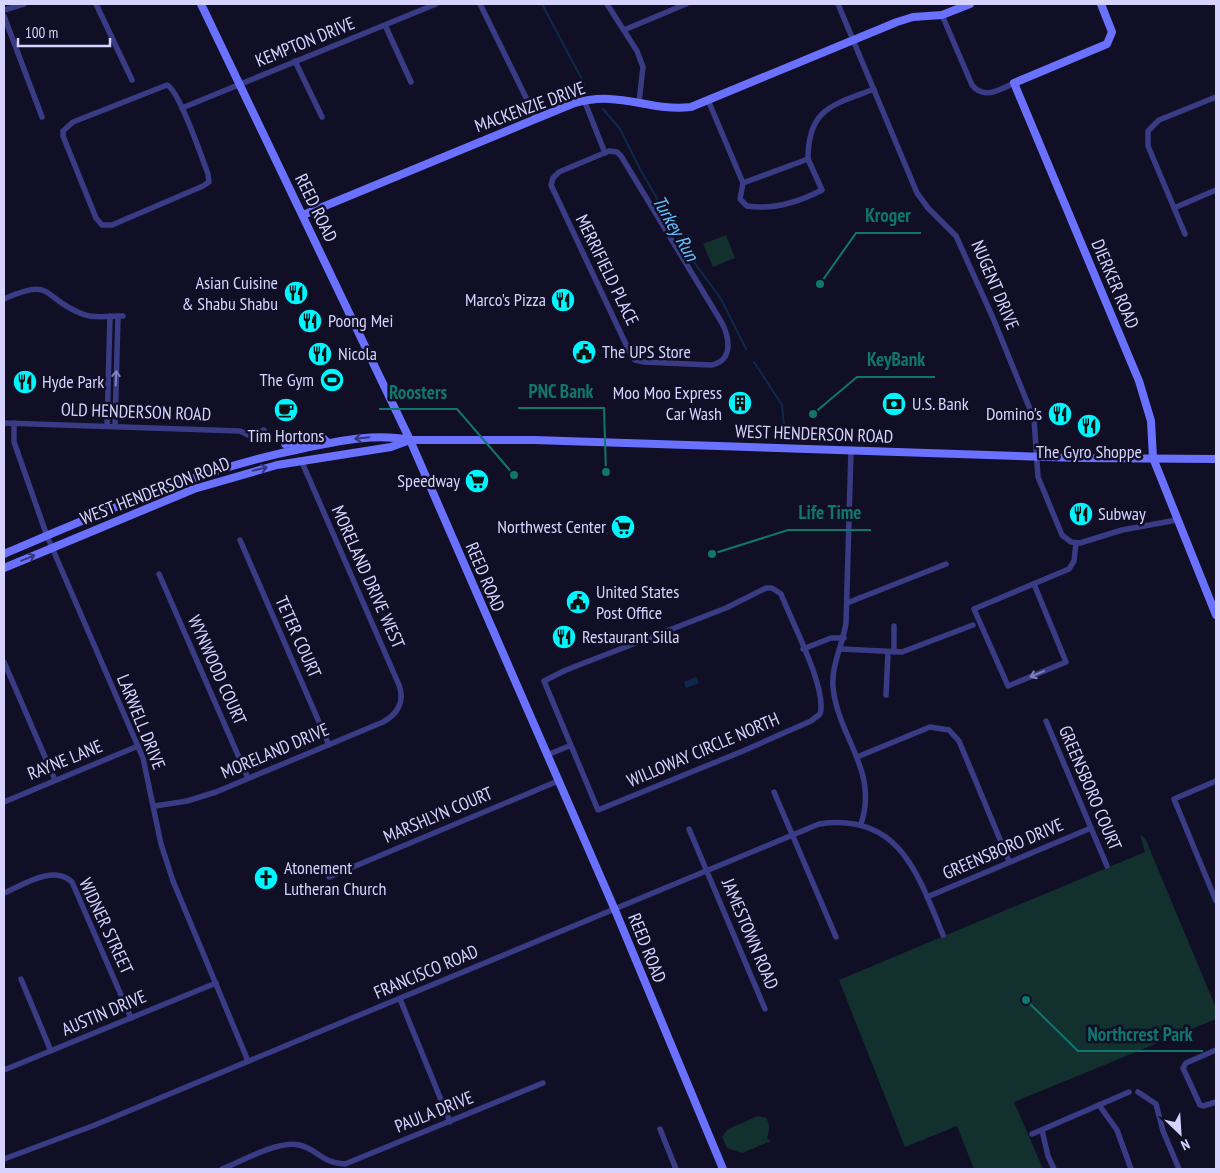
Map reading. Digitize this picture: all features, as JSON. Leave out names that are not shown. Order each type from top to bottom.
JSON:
[{"type":"main road","name":"REED ROAD","points":[[201,4],[410,440],[615,910],[723,1169]]},
{"type":"main road","name":"MACKENZIE DRIVE","points":[[303,214],[584,100],[606,97],[677,108],[691,107],[904,20],[942,14],[970,4]]},
{"type":"main road","points":[[1014,83],[1102,47],[1111,39],[1110,26],[1102,4]]},
{"type":"main road","name":"DIERKER ROAD","points":[[1014,83],[1145,396],[1151,421],[1153,458],[1216,615]]},
{"type":"main road","name":"WEST HENDERSON ROAD","points":[[4,554],[192,477],[255,458],[328,443],[390,436],[410,440],[534,440],[1216,459]]},
{"type":"main road","points":[[285,444],[323,438],[328,443]]},
{"type":"main road","name":"WEST HENDERSON ROAD","points":[[4,568],[194,489],[251,471],[301,460],[391,447],[410,440]]},
{"type":"street","points":[[4,10],[24,4]]},
{"type":"street","points":[[96,4],[132,80]]},
{"type":"street","name":"KEMPTON DRIVE","points":[[182,108],[436,4]]},
{"type":"street","points":[[480,4],[536,118]]},
{"type":"street","points":[[607,4],[624,30],[643,67],[640,102]]},
{"type":"street","points":[[624,30],[686,4]]},
{"type":"street","name":"NUGENT DRIVE","points":[[838,4],[917,193],[928,208],[948,226],[962,246],[1029,405],[1036,427],[1038,477],[1058,531],[1068,541],[1076,543]]},
{"type":"street","points":[[942,14],[972,85],[977,91],[985,94],[1014,83]]},
{"type":"street","points":[[4,16],[42,117]]},
{"type":"street","points":[[385,25],[411,82]]},
{"type":"street","points":[[295,62],[322,117]]},
{"type":"street","points":[[167,85],[174,91],[182,108],[210,178],[204,186],[107,226],[98,223],[65,141],[63,131],[73,122],[167,85]]},
{"type":"street","points":[[708,100],[743,183],[740,199],[747,206],[760,208],[802,199],[822,190],[808,159],[809,137],[818,117],[837,104],[874,89]]},
{"type":"street","points":[[1185,234],[1148,146],[1148,131],[1158,120],[1216,96]]},
{"type":"street","points":[[584,100],[605,153]]},
{"type":"street","name":"MERRIFIELD PLACE","points":[[613,151],[621,156],[722,323],[728,345],[726,356],[719,362],[710,365],[644,362],[635,360],[631,355],[552,185],[554,178],[559,172],[605,153],[613,151]]},
{"type":"street","points":[[743,183],[808,159]]},
{"type":"street","points":[[1174,208],[1216,190]]},
{"type":"street","points":[[4,299],[35,288],[48,292],[79,313],[120,316],[115,426]]},
{"type":"street","points":[[107,426],[110,316]]},
{"type":"street","name":"OLD HENDERSON ROAD","points":[[4,423],[240,431],[250,436],[264,430]]},
{"type":"street","name":"LARWELL DRIVE","points":[[14,423],[14,442],[46,536],[138,746],[155,806],[161,844],[173,881],[248,1060]]},
{"type":"street","points":[[851,450],[847,603],[842,649],[834,670],[835,701],[857,758],[867,793],[861,824],[883,835],[904,854],[927,897],[943,935]]},
{"type":"street","name":"MORELAND DRIVE WEST","points":[[301,460],[399,685],[402,696],[399,707]]},
{"type":"street","points":[[1034,584],[1066,662],[1008,686],[974,608],[1069,569],[1074,561],[1076,543],[1122,530],[1177,520]]},
{"type":"street","name":"TETER COURT","points":[[240,540],[329,744]]},
{"type":"street","points":[[847,603],[946,564]]},
{"type":"street","name":"WYNWOOD COURT","points":[[159,574],[248,778]]},
{"type":"street","points":[[547,755],[569,746],[544,682],[566,670],[772,588],[781,594],[803,649],[830,638],[844,638]]},
{"type":"street","points":[[842,649],[891,652],[911,650],[973,625]]},
{"type":"street","points":[[886,695],[894,626]]},
{"type":"street","name":"WILLOWAY CIRCLE NORTH","points":[[569,746],[598,810],[708,766],[811,721],[820,714],[822,708],[819,691],[803,649]]},
{"type":"street","points":[[4,662],[55,780]]},
{"type":"street","name":"MORELAND DRIVE","points":[[155,806],[202,797],[383,722],[393,716],[399,707]]},
{"type":"street","name":"GREENSBORO COURT","points":[[1046,721],[1107,866]]},
{"type":"street","points":[[857,758],[930,728],[942,728],[951,732],[963,750],[1009,861]]},
{"type":"street","name":"RAYNE LANE","points":[[4,802],[138,746]]},
{"type":"street","name":"MARSHLYN COURT","points":[[329,877],[558,781]]},
{"type":"street","points":[[1216,781],[1174,799],[1216,901]]},
{"type":"street","points":[[774,792],[836,937]]},
{"type":"street","name":"FRANCISCO ROAD","points":[[4,1159],[95,1125],[248,1060],[615,910],[792,834],[819,824],[831,822],[861,824]]},
{"type":"street","name":"GREENSBORO DRIVE","points":[[927,897],[1091,828]]},
{"type":"street","name":"JAMESTOWN ROAD","points":[[689,830],[765,1009]]},
{"type":"street","name":"WIDNER STREET","points":[[4,893],[46,876],[55,874],[64,876],[77,890],[131,1018]]},
{"type":"street","points":[[21,979],[51,1051]]},
{"type":"street","name":"AUSTIN DRIVE","points":[[4,1070],[216,983]]},
{"type":"street","points":[[400,999],[450,1122]]},
{"type":"street","points":[[1216,1050],[1186,1063],[1184,1068],[1200,1105],[1203,1106],[1216,1102]]},
{"type":"street","name":"PAULA DRIVE","points":[[334,1166],[355,1161],[543,1083]]},
{"type":"street","points":[[1032,1134],[1129,1092]]},
{"type":"street","points":[[1138,1092],[1156,1104],[1163,1131],[1179,1169]]},
{"type":"street","points":[[1099,1105],[1117,1130],[1131,1169]]},
{"type":"street","points":[[660,1129],[676,1169]]},
{"type":"street","points":[[1042,1130],[1048,1156],[1054,1169]]},
{"type":"street","points":[[222,1169],[278,1146],[289,1144],[299,1145],[334,1166]]},
{"type":"green space","points":[[726,235],[735,258],[713,267],[703,244]]},
{"type":"green space","points":[[1140,835],[1145,838],[1216,1008],[1216,1019],[1014,1102],[1043,1169],[974,1169],[957,1126],[905,1147],[839,980],[1145,852]]},
{"type":"green space","points":[[758,1116],[766,1118],[768,1121],[767,1138],[771,1141],[742,1153],[727,1148],[722,1137],[728,1129]]},
{"type":"water","points":[[696,677],[699,683],[686,688],[684,682]]},
{"type":"waterway","name":"Turkey Run","points":[[542,4],[585,85]]},
{"type":"waterway","name":"Turkey Run","points":[[603,109],[620,129],[641,171],[694,262],[721,299],[746,349]]},
{"type":"waterway","name":"Turkey Run","points":[[754,362],[782,405],[784,426]]},
{"type":"place","name":"Kroger","points":[[820,284]]},
{"type":"place","name":"Asian Cuisine & Shabu Shabu","points":[[296,293]]},
{"type":"place","name":"Marco's Pizza","points":[[563,300]]},
{"type":"place","name":"Poong Mei","points":[[310,321]]},
{"type":"place","name":"The UPS Store","points":[[584,352]]},
{"type":"place","name":"Nicola","points":[[320,354]]},
{"type":"place","name":"The Gym","points":[[332,380]]},
{"type":"place","name":"Hyde Park","points":[[25,382]]},
{"type":"place","name":"Moo Moo Express Car Wash","points":[[740,403]]},
{"type":"place","name":"U.S. Bank","points":[[894,404]]},
{"type":"place","name":"Tim Hortons","points":[[286,410]]},
{"type":"place","name":"KeyBank","points":[[813,414]]},
{"type":"place","name":"Domino's","points":[[1060,414]]},
{"type":"place","name":"The Gyro Shoppe","points":[[1089,426]]},
{"type":"place","name":"PNC Bank","points":[[606,472]]},
{"type":"place","name":"Roosters","points":[[514,475]]},
{"type":"place","name":"Speedway","points":[[477,481]]},
{"type":"place","name":"Subway","points":[[1081,514]]},
{"type":"place","name":"Northwest Center","points":[[623,527]]},
{"type":"place","name":"Life Time","points":[[712,554]]},
{"type":"place","name":"United States Post Office","points":[[578,602]]},
{"type":"place","name":"Restaurant Silla","points":[[564,637]]},
{"type":"place","name":"Atonement Lutheran Church","points":[[266,878]]},
{"type":"place","name":"Northcrest Park","points":[[1026,1000]]}]
